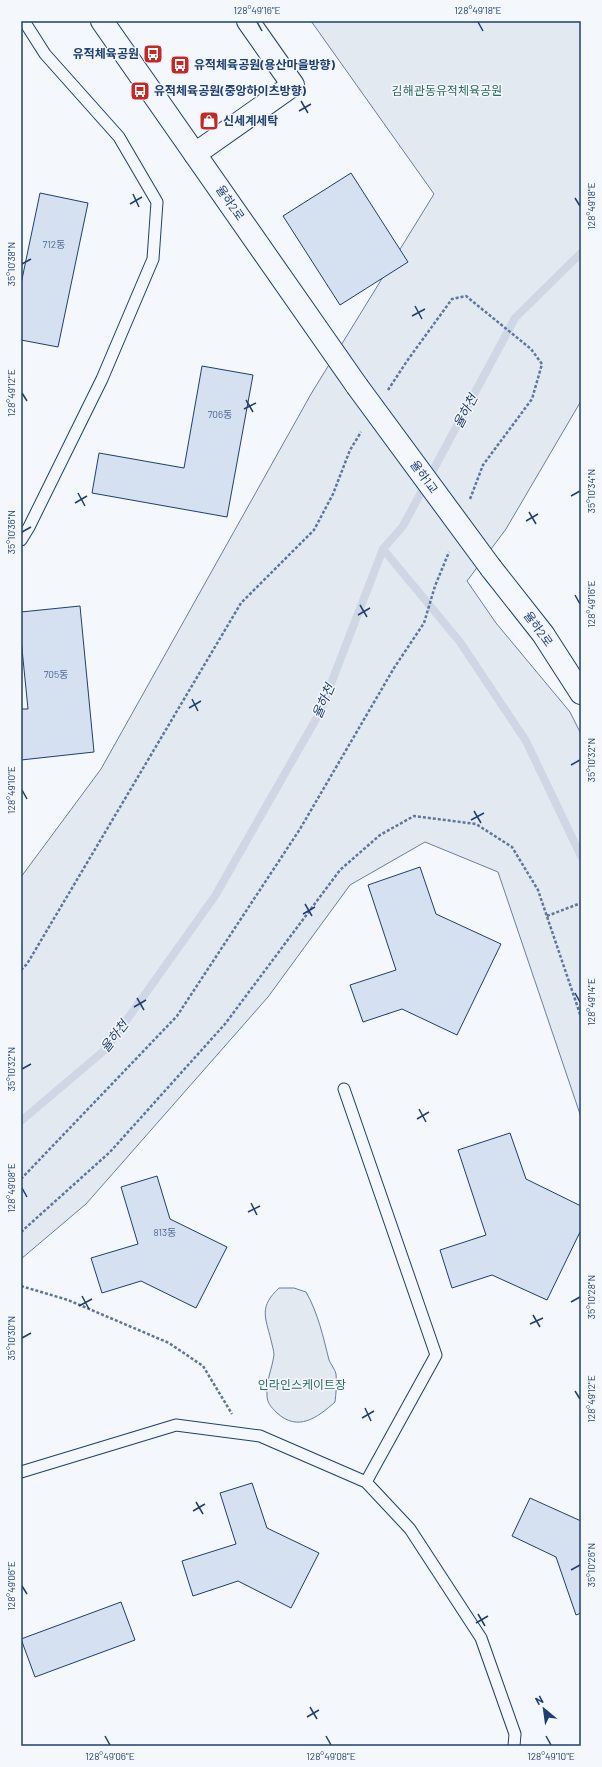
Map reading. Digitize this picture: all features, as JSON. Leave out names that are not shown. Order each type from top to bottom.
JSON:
[{"type":"street","name":"율하2로","points":[[102,21],[357,386]]},
{"type":"street","points":[[195,154],[293,85],[248,21]]},
{"type":"street","name":"율하1교","points":[[357,386],[491,568]]},
{"type":"street","name":"율하2로","points":[[491,568],[543,634],[581,693]]},
{"type":"lane","points":[[21,540],[29,527],[102,379],[153,260],[157,202],[119,137],[46,54],[24,21]]},
{"type":"lane","points":[[344,1088],[436,1356],[366,1482]]},
{"type":"lane","points":[[21,1472],[176,1425],[260,1436],[366,1482],[410,1529],[481,1638],[515,1734],[514,1746]]},
{"type":"path","points":[[386,392],[452,299],[466,296],[531,349],[542,364],[532,399],[483,465],[469,501]]},
{"type":"path","points":[[21,970],[27,964],[241,603],[314,530],[334,494],[350,450],[362,431]]},
{"type":"path","points":[[21,1179],[177,1016],[300,829],[394,668],[424,623],[435,586],[449,550]]},
{"type":"path","points":[[21,1232],[110,1152],[226,1024],[340,870],[380,835],[414,816],[476,824],[512,847],[538,890],[581,1017]]},
{"type":"path","points":[[547,916],[581,903]]},
{"type":"path","points":[[21,1286],[68,1300],[169,1343],[203,1366],[243,1433]]},
{"type":"green space","name":"김해관동유적체육공원","points":[[311,21],[581,21],[581,401],[506,529],[467,581],[496,623],[570,712],[581,734],[581,1117],[498,872],[425,842],[350,885],[268,997],[86,1204],[21,1259],[21,877],[101,769],[311,394],[434,194]]},
{"type":"green space","name":"인라인스케이트장","points":[[279,1288],[294,1288],[306,1292],[317,1316],[329,1360],[336,1374],[335,1402],[314,1418],[307,1421],[292,1422],[285,1419],[270,1405],[267,1398],[267,1385],[274,1355],[265,1312],[268,1301]]},
{"type":"building","points":[[351,173],[408,262],[340,305],[283,216]]},
{"type":"building","points":[[40,193],[88,203],[58,347],[21,340],[21,284]]},
{"type":"building","points":[[202,366],[253,375],[227,517],[92,493],[99,453],[184,468]]},
{"type":"building","points":[[80,606],[94,752],[21,760],[21,709],[28,709],[21,639],[21,612]]},
{"type":"building","points":[[420,867],[436,914],[501,944],[457,1035],[402,1009],[363,1022],[350,985],[396,970],[368,885]]},
{"type":"building","points":[[510,1133],[526,1179],[581,1206],[581,1230],[547,1300],[492,1275],[452,1288],[440,1250],[486,1235],[458,1150]]},
{"type":"building","points":[[157,1176],[170,1219],[227,1247],[196,1308],[141,1281],[102,1293],[91,1258],[138,1244],[121,1187]]},
{"type":"building","points":[[252,1483],[267,1528],[319,1553],[291,1608],[238,1581],[193,1596],[182,1561],[236,1544],[220,1493]]},
{"type":"building","points":[[530,1498],[581,1521],[581,1613],[576,1615],[556,1557],[512,1536]]},
{"type":"building","points":[[121,1602],[135,1640],[35,1677],[21,1639]]},
{"type":"waterway","name":"율하천","points":[[21,1121],[106,1049],[215,896],[320,712],[383,549],[403,526],[515,318],[581,253]]},
{"type":"waterway","points":[[383,549],[460,642],[526,741],[581,856]]},
{"type":"place","name":"유적체육공원","points":[[153,54]]},
{"type":"place","name":"유적체육공원(용산마을방향)","points":[[180,65]]},
{"type":"place","name":"유적체육공원(중앙하이츠방향)","points":[[140,91]]},
{"type":"place","name":"신세계세탁","points":[[209,121]]}]
